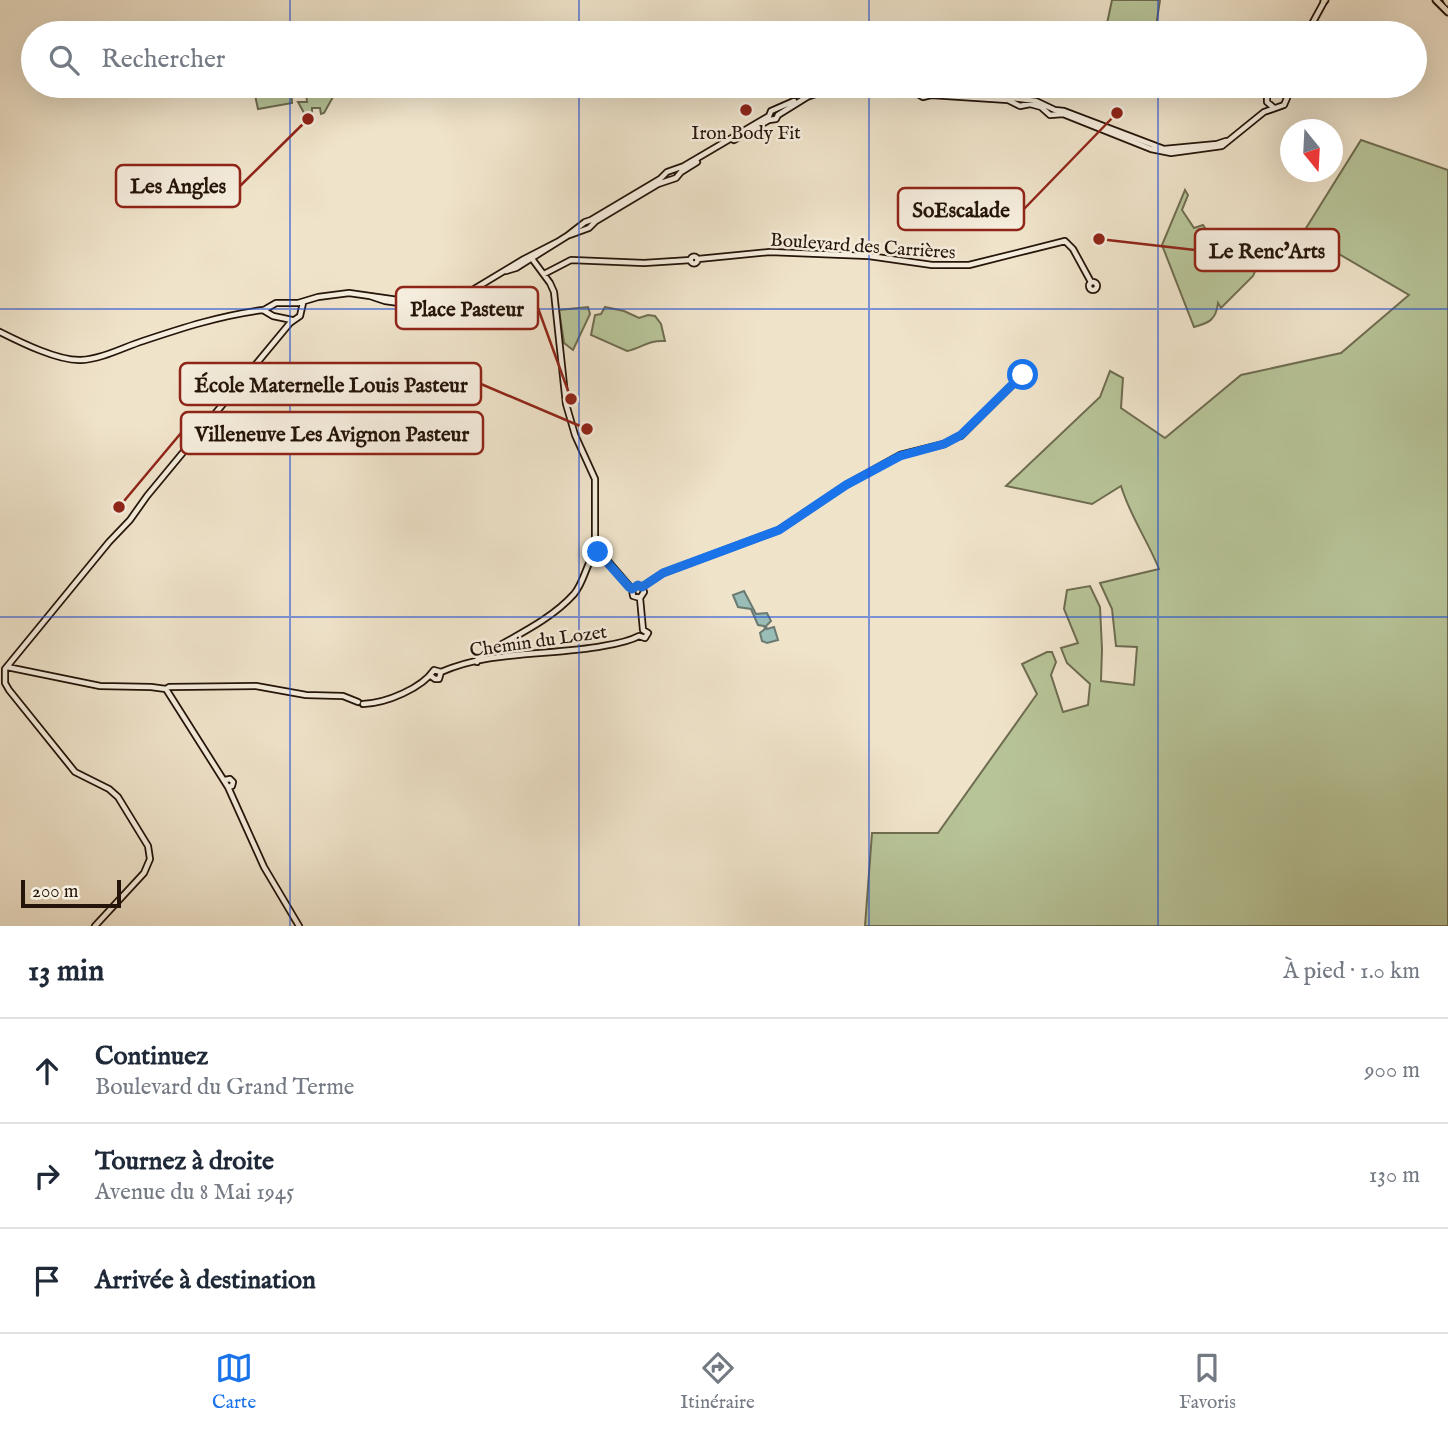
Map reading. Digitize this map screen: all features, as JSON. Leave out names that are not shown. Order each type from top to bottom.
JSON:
[{"type":"main road","points":[[1436,0],[1448,12]]},
{"type":"street","points":[[1314,21],[1325,0]]},
{"type":"street","points":[[663,180],[671,181],[677,172],[770,117],[771,112],[776,113],[805,98]]},
{"type":"street","points":[[986,98],[1018,101],[1020,106],[1035,105],[1044,108],[1049,114],[1064,111],[1164,149],[1213,145],[1233,138]]},
{"type":"street","points":[[1264,112],[1267,98]]},
{"type":"street","points":[[1054,111],[1156,151],[1185,152],[1226,144],[1264,112],[1280,108],[1287,98]]},
{"type":"street","points":[[1267,102],[1274,108]]},
{"type":"street","points":[[0,332],[64,357],[82,360],[195,324],[264,310],[276,303],[303,303],[338,294],[370,296],[385,301],[432,307],[446,306],[584,227],[585,222],[590,223],[663,180],[667,172],[677,172]]},
{"type":"street","name":"Boulevard des Carrières","points":[[544,274],[571,260],[644,263],[691,260],[695,263],[698,260],[758,252],[869,256],[932,265],[969,265],[1065,240],[1091,282]]},
{"type":"street","points":[[531,257],[554,292],[566,404],[575,435],[595,479],[594,543],[597,550],[632,589],[633,596],[640,598],[644,592],[642,587]]},
{"type":"street","points":[[94,926],[145,873],[150,859],[148,846],[118,797],[109,789],[75,772],[9,691],[4,680],[6,667],[293,320],[300,316],[303,303]]},
{"type":"street","points":[[295,304],[300,309]]},
{"type":"street","points":[[270,307],[270,314]]},
{"type":"street","points":[[264,310],[293,320]]},
{"type":"street","points":[[284,319],[288,327]]},
{"type":"street","points":[[632,589],[638,585],[642,587],[663,573],[779,530],[846,485],[892,460],[944,444],[961,435],[1018,379]]},
{"type":"street","points":[[477,662],[478,658],[564,604],[579,587],[597,550]]},
{"type":"street","name":"Chemin du Lozet","points":[[169,690],[203,685],[252,686],[306,695],[343,696],[360,703],[383,701],[431,676],[439,679],[441,672],[477,662],[517,654],[578,651],[639,636],[643,638],[647,636],[647,632],[643,629],[640,598]]},
{"type":"street","points":[[486,660],[489,651]]},
{"type":"street","points":[[6,667],[100,686],[169,690],[225,780],[230,779],[233,782],[232,786],[228,787],[264,867],[299,926]]},
{"type":"green space","points":[[1112,0],[1160,0],[1157,21],[1108,21]]},
{"type":"green space","points":[[256,98],[292,98],[292,103],[258,109]]},
{"type":"green space","points":[[307,98],[332,98],[321,114],[320,108],[312,108],[312,112],[304,113],[298,102],[307,102]]},
{"type":"green space","points":[[1361,140],[1448,170],[1448,926],[865,926],[872,833],[938,833],[1037,694],[1022,664],[1052,652],[1056,662],[1051,675],[1063,712],[1088,705],[1090,684],[1067,663],[1061,648],[1078,643],[1064,609],[1067,590],[1090,586],[1100,607],[1101,681],[1134,685],[1137,647],[1116,646],[1112,609],[1100,583],[1159,569],[1121,486],[1092,504],[1006,486],[1100,397],[1110,371],[1123,378],[1121,408],[1165,438],[1241,375],[1341,353],[1409,295],[1303,233],[1335,182],[1343,182],[1343,169]]},
{"type":"green space","points":[[1185,190],[1188,195],[1182,210],[1194,228],[1203,225],[1219,250],[1233,240],[1257,267],[1253,276],[1221,308],[1218,303],[1211,320],[1194,327],[1162,245]]},
{"type":"green space","points":[[588,307],[590,314],[573,350],[564,343],[559,310]]},
{"type":"green space","points":[[605,307],[639,318],[655,316],[661,324],[665,341],[627,351],[591,335],[595,315],[601,314]]},
{"type":"water","points":[[744,591],[756,614],[767,613],[771,621],[766,626],[767,629],[774,627],[778,640],[767,643],[762,641],[760,633],[765,629],[764,626],[758,625],[751,609],[738,607],[733,595]]},
{"type":"place","name":"Iron Body Fit","points":[[746,110]]},
{"type":"place","name":"SoEscalade","points":[[1117,113]]},
{"type":"place","name":"Les Angles","points":[[308,119]]},
{"type":"place","name":"Le Renc'Arts","points":[[1099,239]]},
{"type":"place","name":"Place Pasteur","points":[[571,399]]},
{"type":"place","name":"École Maternelle Louis Pasteur","points":[[587,429]]},
{"type":"place","name":"Villeneuve Les Avignon Pasteur","points":[[119,507]]},
{"type":"route","points":[[598,552],[632,589],[638,585],[642,587],[663,573],[779,530],[870,470],[905,454],[944,444],[961,435],[1018,379],[1021,380],[1023,375]]}]
